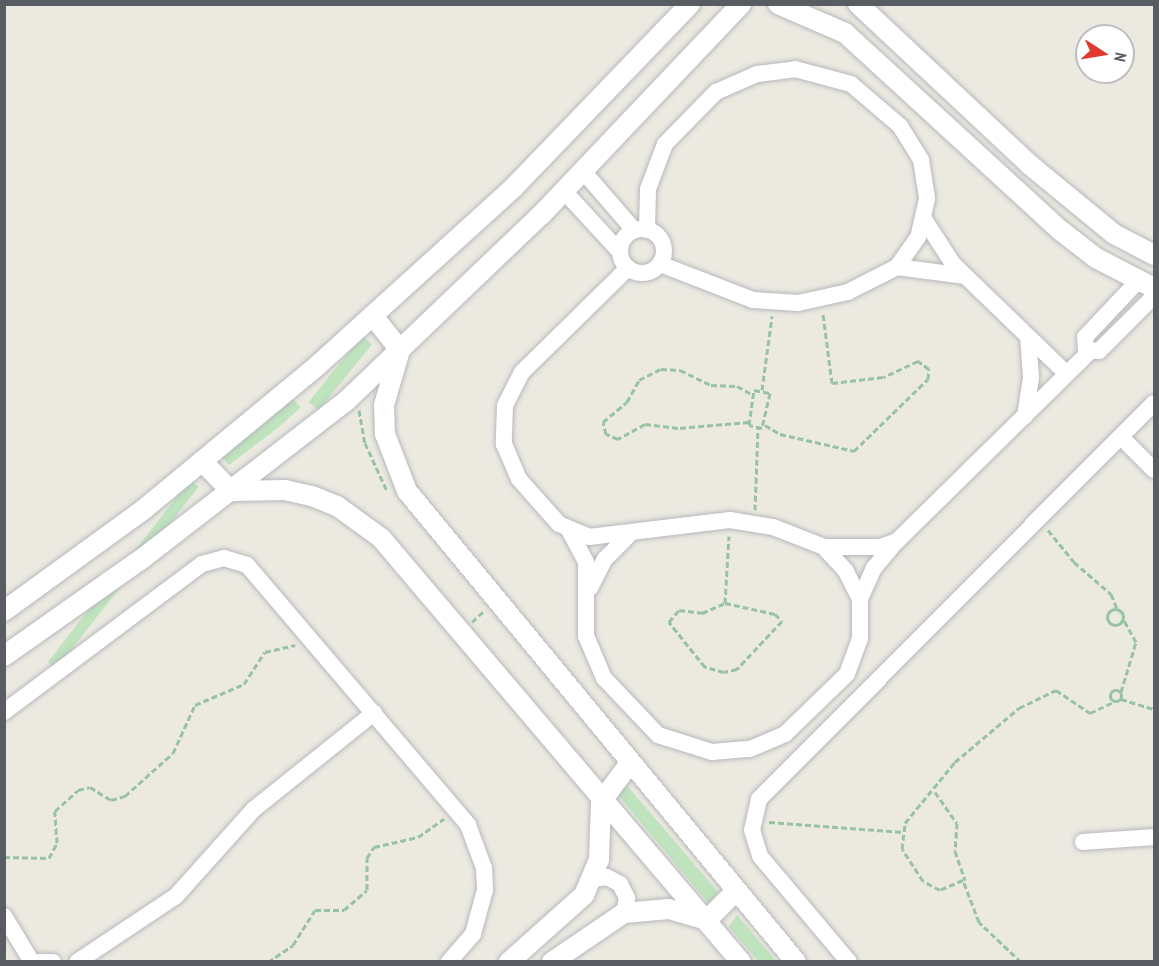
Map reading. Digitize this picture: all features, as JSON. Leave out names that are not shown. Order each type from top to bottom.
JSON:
[{"type":"street","points":[[4,611],[202,461],[373,316],[514,187],[690,4]]},
{"type":"street","points":[[4,656],[296,443],[400,350],[564,191],[741,4]]},
{"type":"street","points":[[778,4],[845,33],[1060,230],[1146,285],[1085,337],[1089,352]]},
{"type":"street","points":[[858,4],[1030,165],[1114,234],[1155,255]]},
{"type":"street","points":[[620,252],[640,230],[653,168],[684,120],[738,81],[795,69],[851,84],[900,126],[923,169],[924,219],[941,250],[1067,374]]},
{"type":"street","points":[[583,171],[640,230],[663,246],[660,264],[645,273],[627,268]]},
{"type":"street","points":[[564,191],[620,252],[627,268]]},
{"type":"street","points":[[660,264],[733,295],[774,303],[821,300],[873,282],[897,267],[924,219]]},
{"type":"street","points":[[897,267],[966,276]]},
{"type":"street","points":[[627,268],[522,372],[505,406],[510,463],[551,516],[569,530],[586,562],[589,591],[586,636],[604,678],[658,735],[712,752],[750,749],[776,738],[835,690],[858,648],[860,599],[874,568],[897,541],[1089,352],[1099,351],[1155,296]]},
{"type":"street","points":[[373,316],[400,350]]},
{"type":"street","points":[[1025,417],[1031,377],[1028,337]]},
{"type":"street","points":[[400,350],[384,405],[392,462],[426,517],[485,604],[630,763],[796,962]]},
{"type":"street","points":[[849,962],[760,856],[752,821],[766,789],[1042,521],[1155,403]]},
{"type":"street","points":[[1122,438],[1155,470]]},
{"type":"street","points":[[202,461],[231,491],[285,490],[353,516],[381,538],[465,624],[601,802],[707,920],[741,962]]},
{"type":"street","points":[[569,530],[610,538],[688,521],[730,520],[754,523],[824,547],[861,550],[897,541]]},
{"type":"street","points":[[589,591],[605,559],[631,533]]},
{"type":"street","points":[[824,547],[846,571],[860,599]]},
{"type":"street","points":[[4,712],[213,560],[247,565],[456,810],[478,846],[485,890],[473,934],[449,962]]},
{"type":"street","points":[[77,962],[176,896],[254,809],[374,713]]},
{"type":"street","points":[[509,962],[573,909],[593,879],[602,839],[601,802],[630,763]]},
{"type":"street","points":[[1083,842],[1155,837]]},
{"type":"street","points":[[593,879],[607,877],[620,884],[627,898],[624,912]]},
{"type":"street","points":[[707,920],[737,890]]},
{"type":"street","points":[[552,962],[624,912],[669,909],[707,920]]},
{"type":"street","points":[[4,915],[32,962]]},
{"type":"street","points":[[39,962],[52,962]]},
{"type":"path","points":[[765,425],[780,434],[854,451],[928,379],[929,369],[918,361],[883,377],[832,383],[821,300]]},
{"type":"path","points":[[762,391],[774,303]]},
{"type":"path","points":[[753,395],[737,386],[711,385],[680,370],[661,369],[639,380],[623,406],[606,416],[603,428],[618,439],[645,424],[678,428],[749,422],[758,428]]},
{"type":"path","points":[[762,391],[770,396],[765,425]]},
{"type":"path","points":[[753,395],[762,391]]},
{"type":"path","points":[[749,422],[753,395]]},
{"type":"path","points":[[350,407],[359,410],[376,470],[395,501]]},
{"type":"path","points":[[758,428],[765,425]]},
{"type":"path","points":[[754,523],[758,428]]},
{"type":"path","points":[[725,603],[730,520]]},
{"type":"path","points":[[1042,521],[1074,562],[1111,594],[1136,642],[1121,699]]},
{"type":"path","points":[[725,603],[775,614],[782,621],[737,669],[724,672],[705,667],[669,622],[679,610],[702,613],[725,603]]},
{"type":"path","points":[[465,624],[485,604]]},
{"type":"path","points":[[1117,609],[1108,612],[1109,622],[1123,619]]},
{"type":"path","points":[[4,857],[49,858],[57,843],[55,811],[78,790],[90,787],[111,800],[125,796],[173,753],[195,705],[244,684],[270,649],[315,643]]},
{"type":"path","points":[[965,881],[940,890],[923,881],[902,849],[903,832],[915,808],[935,792],[985,734],[1058,690],[1090,713],[1121,699],[1155,709]]},
{"type":"path","points":[[1114,702],[1111,692],[1121,692]]},
{"type":"path","points":[[935,792],[957,823],[955,851],[979,922],[1022,962]]},
{"type":"path","points":[[268,962],[293,945],[315,909],[344,910],[367,890],[368,851],[381,843],[418,837],[456,810]]},
{"type":"path","points":[[752,821],[903,832]]},
{"type":"green space","points":[[362,336],[372,344],[319,410],[309,402]]},
{"type":"green space","points":[[291,398],[301,407],[229,465],[221,456]]},
{"type":"green space","points":[[190,480],[199,487],[56,669],[48,662]]},
{"type":"green space","points":[[624,782],[718,892],[709,904],[618,795]]},
{"type":"green space","points":[[737,915],[776,961],[758,961],[729,927]]}]
